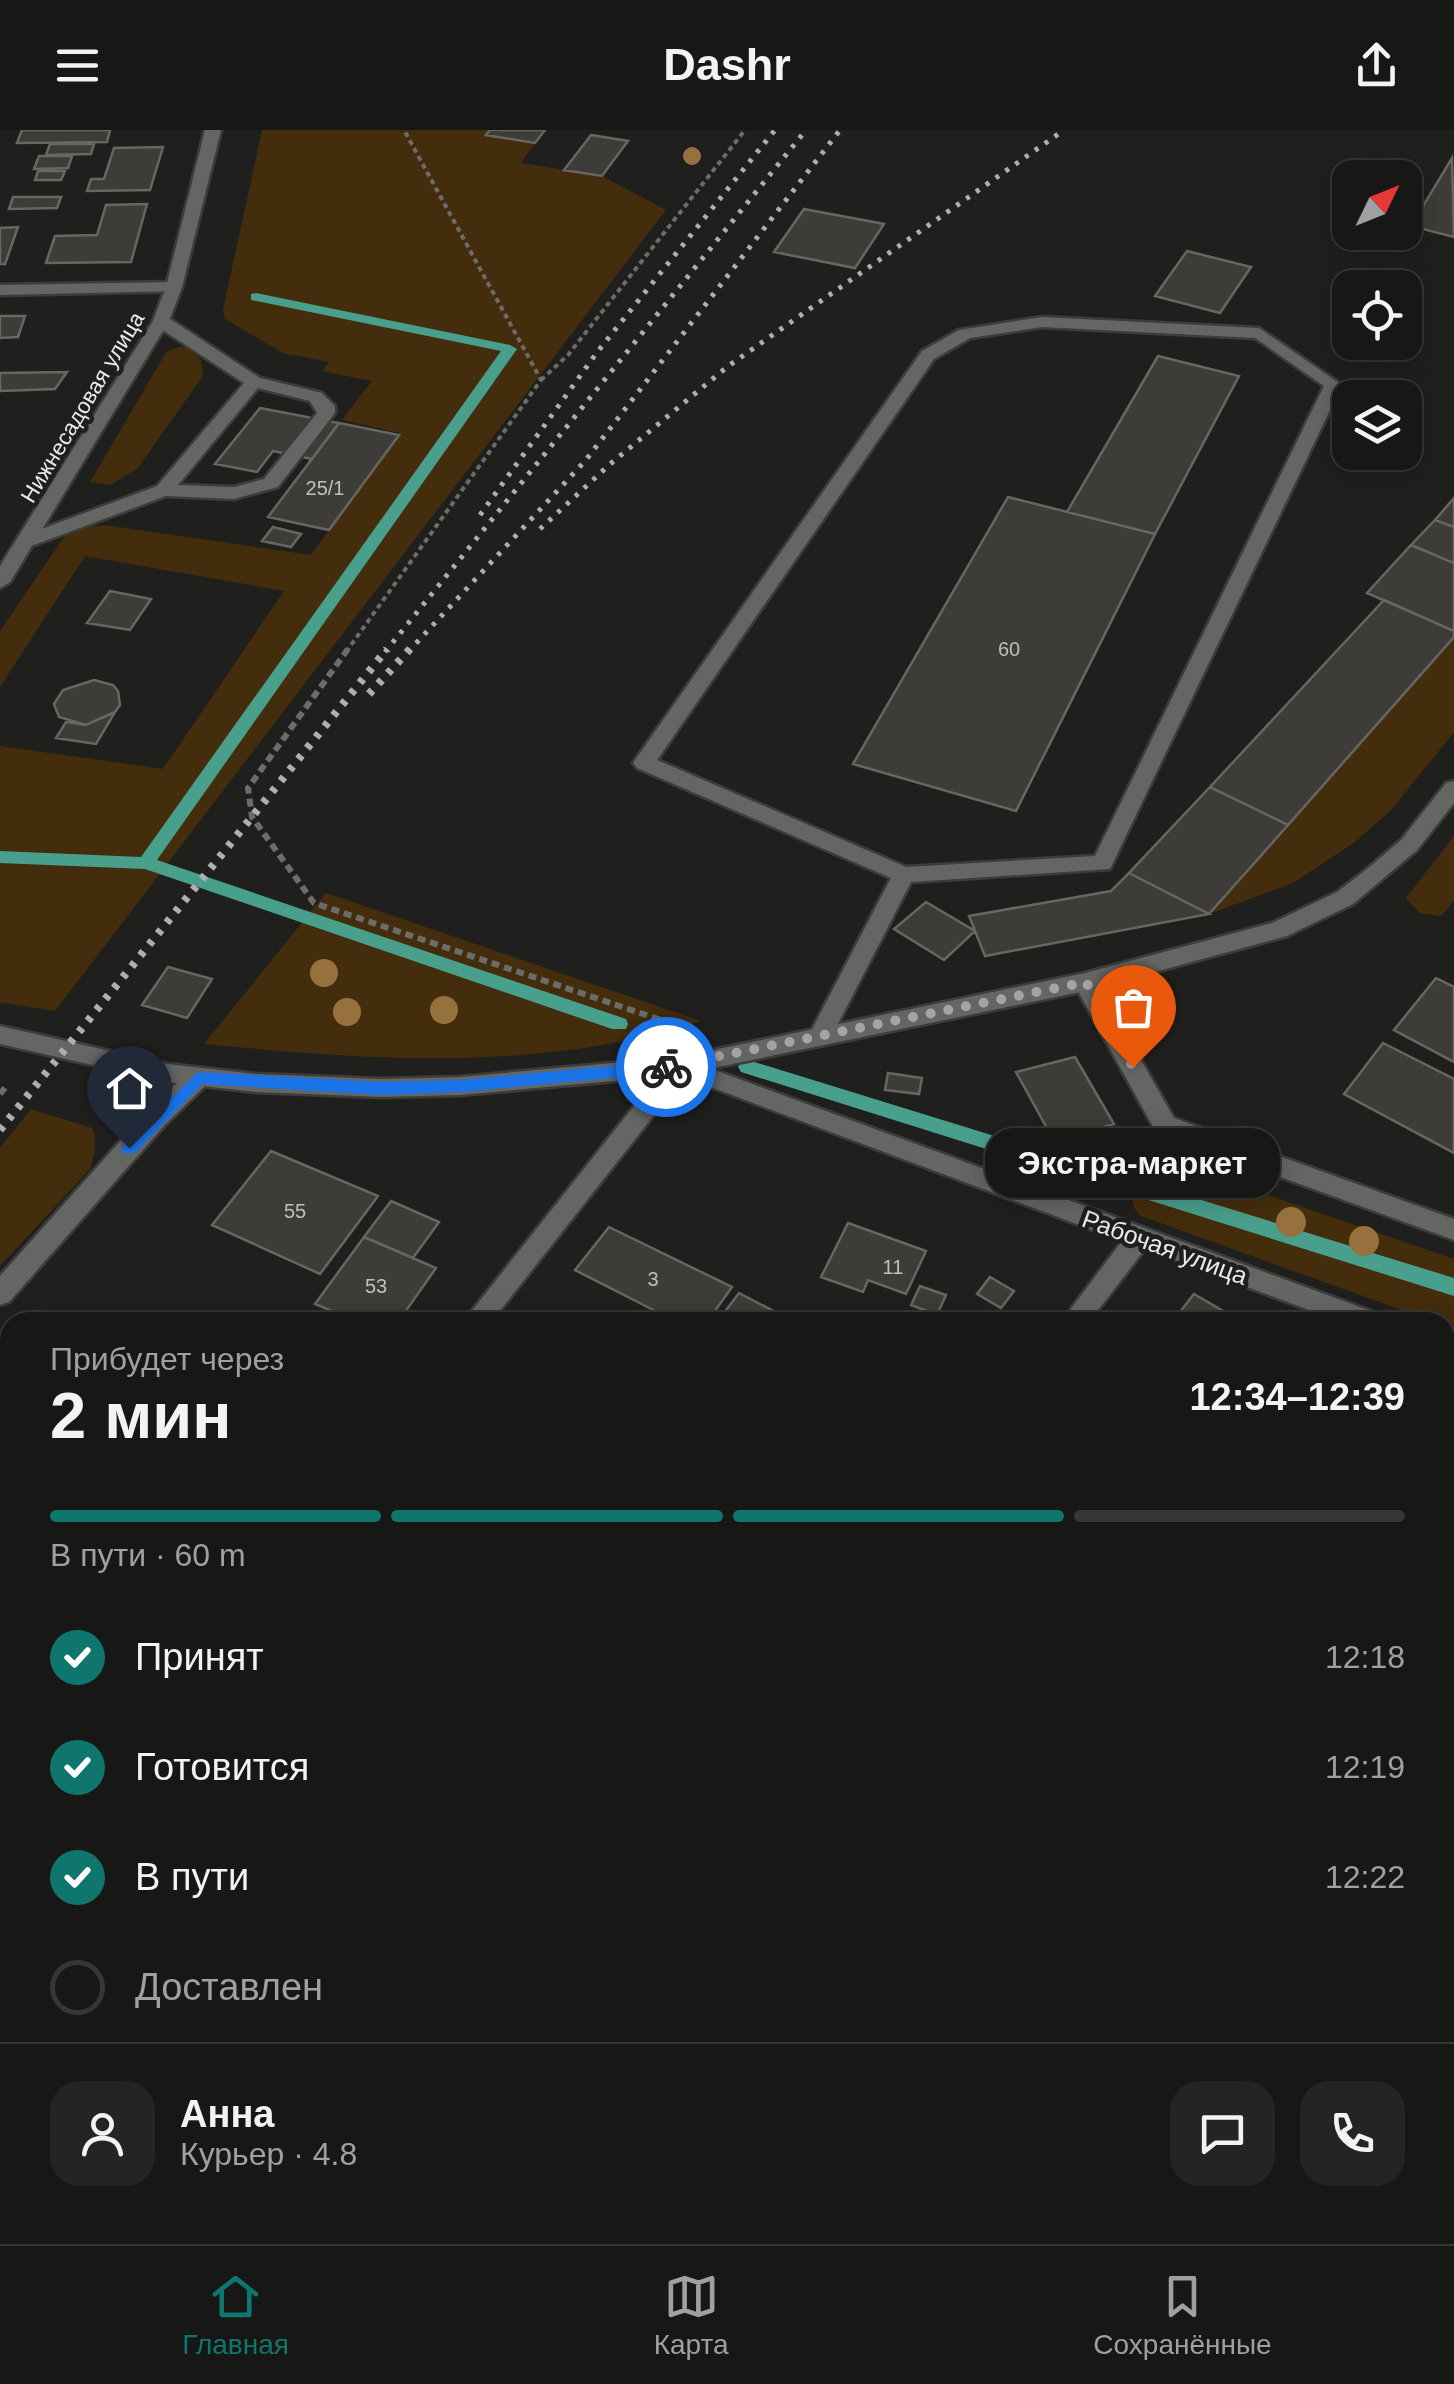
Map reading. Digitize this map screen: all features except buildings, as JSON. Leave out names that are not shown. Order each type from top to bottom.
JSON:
[{"type":"street","name":"Нижнесадовая улица","points":[[0,582],[161,321],[174,288],[212,130]]},
{"type":"street","points":[[0,290],[174,288]]},
{"type":"street","points":[[27,541],[164,490],[234,493],[264,486],[326,413],[323,400],[254,382],[161,321]]},
{"type":"street","points":[[1042,322],[1259,333],[1333,385],[1102,863],[904,874],[644,763],[928,355],[964,334],[1042,322]]},
{"type":"street","points":[[164,490],[254,382]]},
{"type":"street","points":[[0,1035],[198,1078],[382,1088],[460,1086],[679,1066],[1086,982],[1306,919],[1346,898],[1390,862],[1454,788]]},
{"type":"street","points":[[820,1037],[904,874]]},
{"type":"street","points":[[1086,982],[1165,1125],[1454,1230]]},
{"type":"street","points":[[484,1312],[679,1066]]},
{"type":"street","name":"Рабочая улица","points":[[679,1066],[1342,1312]]},
{"type":"street","points":[[0,1294],[155,1119],[198,1078]]},
{"type":"street","points":[[1082,1312],[1139,1238]]},
{"type":"path","points":[[404,130],[541,380]]},
{"type":"path","points":[[745,130],[568,355],[541,380],[248,788],[252,817],[314,904],[753,1051]]},
{"type":"path","points":[[0,1094],[8,1084]]},
{"type":"shaded area","points":[[262,130],[490,130],[535,143],[521,163],[602,176],[666,210],[55,1011],[0,1002],[0,746],[163,769],[284,591],[85,556],[0,687],[0,631],[64,537],[84,527],[105,525],[311,555],[400,433],[342,420],[372,381],[322,371],[329,362],[283,353],[225,319],[223,310]]},
{"type":"shaded area","points":[[188,348],[201,360],[203,376],[137,469],[110,485],[90,482],[167,351]]},
{"type":"shaded area","points":[[1454,637],[1454,732],[1392,809],[1355,842],[1293,883],[1209,914]]},
{"type":"shaded area","points":[[1454,836],[1454,901],[1441,916],[1420,913],[1406,898]]},
{"type":"shaded area","points":[[326,893],[701,1021],[640,1038],[578,1049],[454,1058],[204,1044]]},
{"type":"shaded area","points":[[31,1109],[92,1128],[94,1153],[90,1169],[0,1266],[0,1148]]},
{"type":"shaded area","points":[[1172,1162],[1454,1259],[1454,1312],[1407,1312],[1141,1216],[1135,1210],[1133,1197],[1152,1165]]},
{"type":"waterway","points":[[146,863],[510,349],[256,297]]},
{"type":"waterway","points":[[0,857],[146,863]]},
{"type":"waterway","points":[[146,863],[619,1024]]},
{"type":"waterway","points":[[748,1067],[1454,1287]]},
{"type":"railway","points":[[480,515],[598,351],[775,130]]},
{"type":"railway","points":[[385,652],[806,130]]},
{"type":"railway","points":[[408,652],[585,461],[840,130]]},
{"type":"railway","points":[[540,529],[609,465],[727,367],[1064,130]]},
{"type":"railway","points":[[0,1130],[387,649]]},
{"type":"railway","points":[[369,694],[410,649]]},
{"type":"way so far","points":[[666,1067],[1086,982],[1133,1067]]},
{"type":"place","name":"Экстра-маркет","points":[[1133,1067]]},
{"type":"route","points":[[129,1148],[198,1078],[382,1088],[460,1086],[666,1067]]}]
